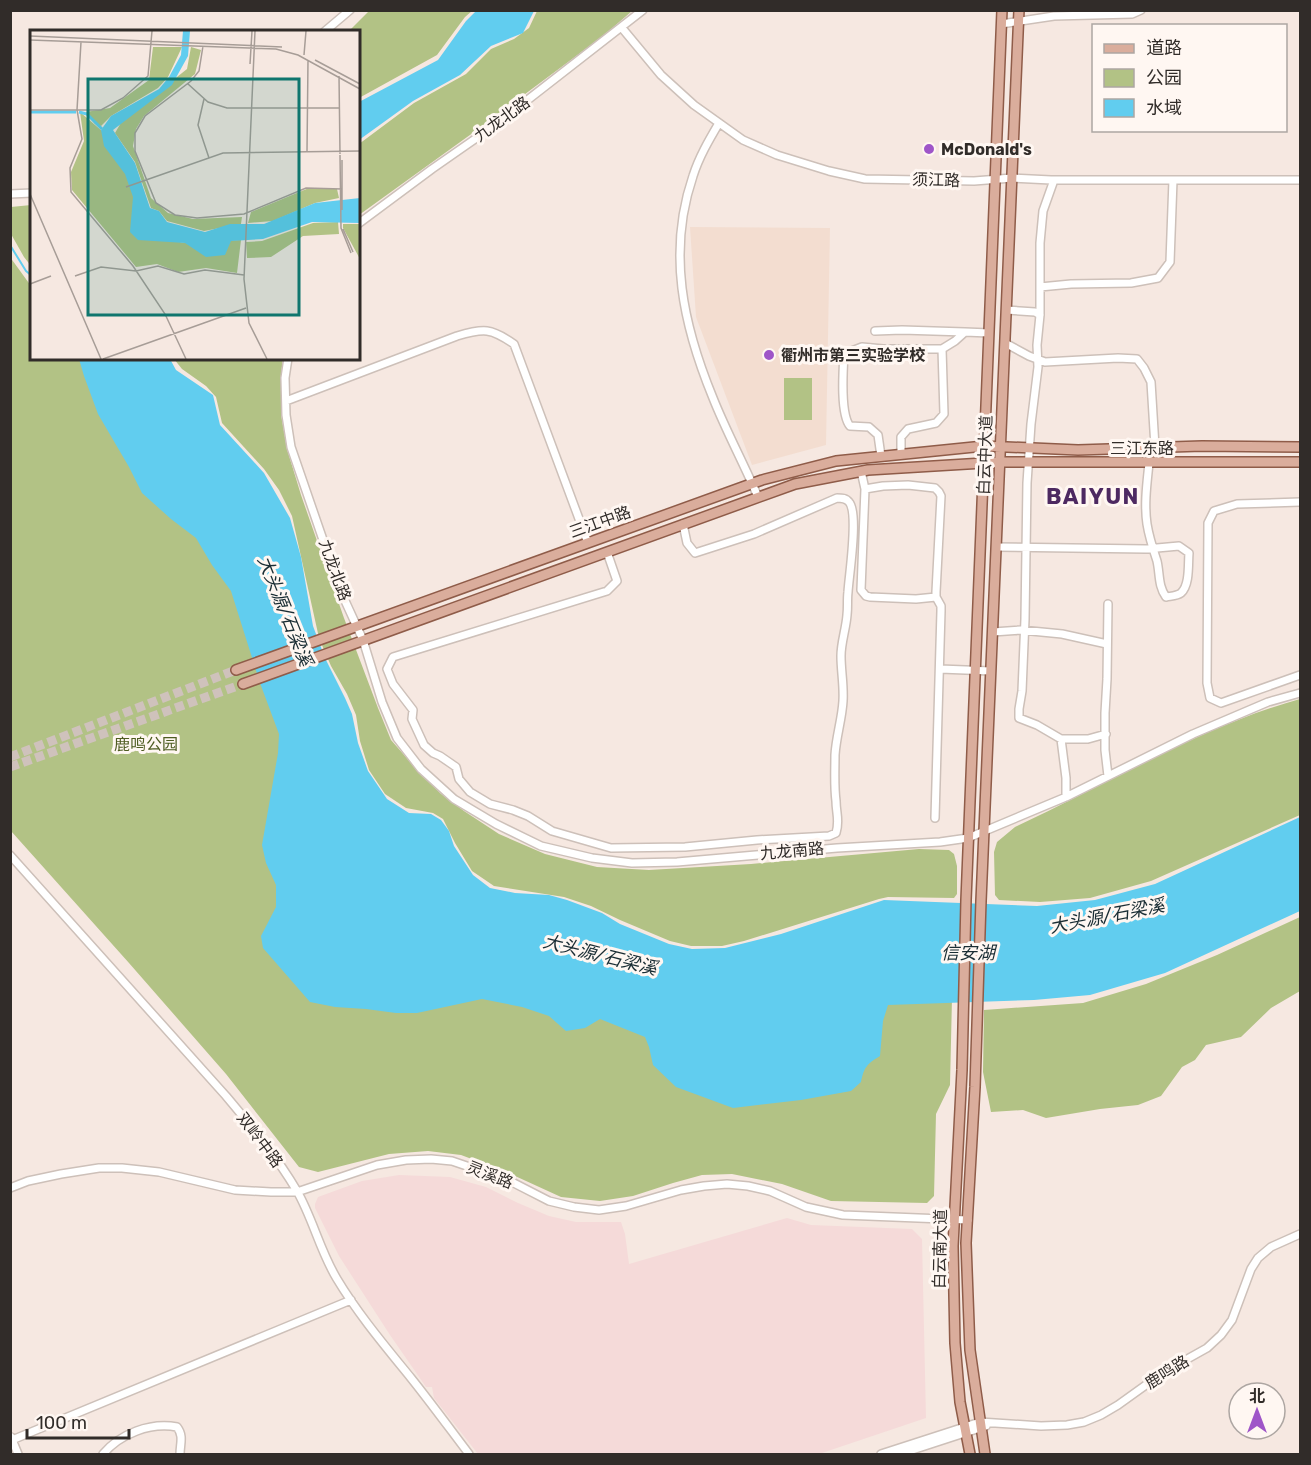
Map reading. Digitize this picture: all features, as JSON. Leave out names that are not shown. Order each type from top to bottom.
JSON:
[{"type":"main road","name":"白云中大道","points":[[966,900],[1002,10]]},
{"type":"main road","name":"白云中大道","points":[[981,901],[1019,10]]},
{"type":"main road","name":"三江中路","points":[[237,670],[752,483],[836,460],[984,446]]},
{"type":"main road","name":"三江东路","points":[[984,446],[1078,450],[1202,446],[1300,447]]},
{"type":"main road","name":"三江东路","points":[[983,463],[1300,462]]},
{"type":"main road","name":"三江中路","points":[[243,684],[795,483],[861,471],[983,463]]},
{"type":"main road","name":"白云南大道","points":[[966,900],[953,1246],[955,1342],[960,1402],[970,1455]]},
{"type":"main road","name":"白云南大道","points":[[981,901],[966,1243],[970,1350],[985,1455]]},
{"type":"street","points":[[326,30],[350,10]]},
{"type":"street","name":"九龙北路","points":[[360,223],[498,123],[643,10]]},
{"type":"street","points":[[1001,24],[1054,16],[1132,14],[1141,10]]},
{"type":"street","name":"须江路","points":[[622,28],[643,55],[694,105],[743,140],[777,155],[829,171],[865,179],[1300,180]]},
{"type":"street","points":[[719,123],[697,164],[685,201],[680,226],[679,253],[682,286],[687,325],[712,397],[758,497]]},
{"type":"street","points":[[1054,180],[1043,211],[1040,243],[1040,315],[1028,462],[1024,631],[1019,718],[1037,724],[1061,738],[1088,739],[1106,734]]},
{"type":"street","points":[[1040,287],[1131,283],[1158,278],[1170,261],[1173,180]]},
{"type":"street","points":[[10,194],[30,193]]},
{"type":"street","points":[[1006,310],[1035,312],[1040,315]]},
{"type":"street","points":[[286,401],[476,330],[501,335],[514,344],[588,543]]},
{"type":"street","points":[[875,331],[930,330],[989,333]]},
{"type":"street","points":[[880,456],[878,435],[869,427],[850,426],[846,422],[843,393],[844,354],[862,347],[942,349],[965,332]]},
{"type":"street","points":[[1005,343],[1045,362],[1137,359],[1151,382],[1155,447]]},
{"type":"street","points":[[901,454],[901,437],[908,429],[936,423],[944,414],[942,349]]},
{"type":"street","name":"九龙北路","points":[[288,360],[285,378],[286,415],[291,447],[341,592],[363,640]]},
{"type":"street","points":[[996,548],[1152,548],[1179,546],[1189,552],[1187,580],[1184,591],[1178,595],[1166,597],[1161,590],[1157,561],[1152,548],[1146,523],[1149,463]]},
{"type":"street","points":[[861,471],[865,489],[861,590],[870,597],[916,599],[936,597]]},
{"type":"street","points":[[865,489],[908,485],[935,488],[941,496],[936,572],[936,597],[941,606],[935,818]]},
{"type":"street","points":[[607,552],[616,581],[607,591],[393,657],[387,669],[393,684],[413,710],[412,719],[424,745],[456,767],[459,779],[470,792],[490,804],[528,816],[552,831],[611,848],[685,847],[830,836],[836,833],[839,817],[836,803],[835,753],[843,705],[841,656],[847,614],[852,508],[848,500],[837,498],[754,534],[695,553],[687,543],[683,525]]},
{"type":"street","points":[[1300,502],[1237,504],[1215,511],[1208,523],[1207,683],[1210,698],[1221,703],[1300,675]]},
{"type":"street","points":[[1108,603],[1105,750],[1108,776]]},
{"type":"street","points":[[993,632],[1024,631],[1062,634],[1107,644]]},
{"type":"street","name":"九龙南路","points":[[363,640],[382,702],[397,738],[421,769],[454,799],[496,824],[541,846],[592,858],[632,863],[677,862],[968,838],[1066,797],[1188,736],[1268,702],[1300,693]]},
{"type":"street","points":[[940,669],[991,671]]},
{"type":"street","points":[[1061,738],[1066,797]]},
{"type":"street","points":[[757,840],[758,854]]},
{"type":"street","name":"双岭中路","points":[[10,855],[226,1096],[265,1143],[297,1192],[329,1264],[351,1300],[469,1455]]},
{"type":"street","name":"灵溪路","points":[[10,1188],[61,1173],[99,1168],[122,1168],[159,1172],[235,1190],[297,1192],[377,1165],[431,1159],[452,1161],[508,1180],[549,1201],[599,1210],[626,1206],[681,1190],[727,1184],[770,1191],[806,1207],[843,1215],[968,1220]]},
{"type":"street","name":"鹿鸣路","points":[[980,1425],[994,1422],[1041,1426],[1067,1425],[1084,1422],[1118,1405],[1164,1372],[1207,1348],[1221,1335],[1232,1320],[1251,1269],[1258,1258],[1271,1247],[1300,1234]]},
{"type":"street","points":[[18,1455],[11,1438],[351,1300]]},
{"type":"street","points":[[103,1455],[108,1448],[125,1436],[149,1428],[168,1425],[177,1427],[181,1432],[180,1455]]},
{"type":"street","points":[[881,1455],[980,1425]]},
{"type":"street","points":[[900,1455],[966,1429]]},
{"type":"shaded area","name":"衢州市第三实验学校","points":[[690,227],[830,228],[826,445],[752,465],[696,317]]},
{"type":"shaded area","points":[[399,1175],[450,1177],[486,1187],[549,1216],[576,1222],[621,1222],[629,1264],[787,1218],[811,1225],[912,1229],[922,1239],[926,1418],[819,1454],[478,1454],[434,1398],[432,1387],[426,1387],[390,1335],[339,1256],[315,1208],[318,1197],[362,1181]]},
{"type":"green space","points":[[370,10],[472,10],[437,55],[360,97],[360,30],[350,30]]},
{"type":"green space","points":[[537,11],[632,11],[603,36],[360,214],[360,143],[414,103],[466,74],[491,49],[514,39],[529,28]]},
{"type":"green space","points":[[30,205],[30,265],[11,234],[11,207]]},
{"type":"green space","name":"鹿鸣公园","points":[[10,257],[30,285],[30,360],[90,360],[481,994],[598,1017],[880,1011],[887,1001],[952,998],[950,1085],[936,1114],[934,1196],[927,1203],[831,1201],[782,1184],[732,1174],[702,1175],[633,1196],[600,1201],[561,1197],[504,1171],[461,1155],[428,1151],[389,1154],[318,1172],[299,1167],[226,1074],[11,831]]},
{"type":"green space","points":[[175,360],[283,360],[281,414],[287,449],[344,618],[378,708],[391,740],[440,793],[464,811],[499,834],[545,854],[597,867],[649,870],[751,864],[919,849],[949,850],[954,854],[957,866],[957,894],[954,898],[888,897],[744,941],[722,946],[691,946],[670,941],[591,906],[564,897],[494,886],[472,871],[443,819],[433,813],[406,808],[385,794],[369,770],[360,741],[356,715],[319,638],[292,516],[279,490],[264,469],[222,423],[216,397],[206,386],[182,369]]},
{"type":"green space","points":[[784,378],[812,378],[812,420],[784,420]]},
{"type":"green space","points":[[1300,699],[1300,815],[1151,881],[1090,898],[1040,902],[999,900],[995,895],[994,852],[997,842],[1015,827],[1191,740]]},
{"type":"green space","points":[[1300,917],[1300,991],[1271,1008],[1241,1037],[1206,1045],[1195,1060],[1182,1067],[1161,1096],[1138,1105],[1046,1118],[1023,1110],[991,1112],[983,1072],[984,1010],[1083,1003],[1146,984]]},
{"type":"water","points":[[477,10],[534,11],[523,33],[491,46],[460,75],[413,101],[360,139],[360,101],[438,60],[466,21]]},
{"type":"water","points":[[79,360],[171,360],[176,370],[213,395],[220,425],[264,473],[290,518],[301,557],[313,626],[325,658],[352,714],[358,743],[368,771],[387,799],[409,813],[431,814],[441,820],[449,831],[454,846],[473,875],[490,888],[515,893],[549,895],[567,900],[602,913],[620,924],[669,944],[692,949],[725,948],[781,934],[884,900],[1037,906],[1095,900],[1155,884],[1300,817],[1300,911],[1165,973],[1090,995],[1034,1000],[888,1005],[883,1021],[880,1056],[867,1066],[861,1082],[851,1091],[733,1108],[676,1087],[653,1065],[645,1037],[600,1019],[585,1028],[566,1031],[549,1016],[522,1007],[482,999],[417,1013],[335,1007],[310,1002],[263,948],[261,936],[276,907],[276,885],[266,863],[262,845],[278,753],[279,734],[231,591],[196,538],[142,493],[98,414]]},
{"type":"waterway","points":[[10,245],[30,274]]},
{"type":"tunnel","points":[[10,757],[236,670]]},
{"type":"tunnel","points":[[10,767],[243,684]]},
{"type":"place","name":"McDonald's","points":[[929,149]]},
{"type":"place","name":"衢州市第三实验学校","points":[[769,355]]},
{"type":"district","name":"BAIYUN","points":[[1093,496]]},
{"type":"water label","name":"大头源/石梁溪","points":[[285,611]]},
{"type":"water label","name":"大头源/石梁溪","points":[[1107,916]]},
{"type":"water label","name":"信安湖","points":[[968,953]]},
{"type":"water label","name":"大头源/石梁溪","points":[[600,955]]}]
